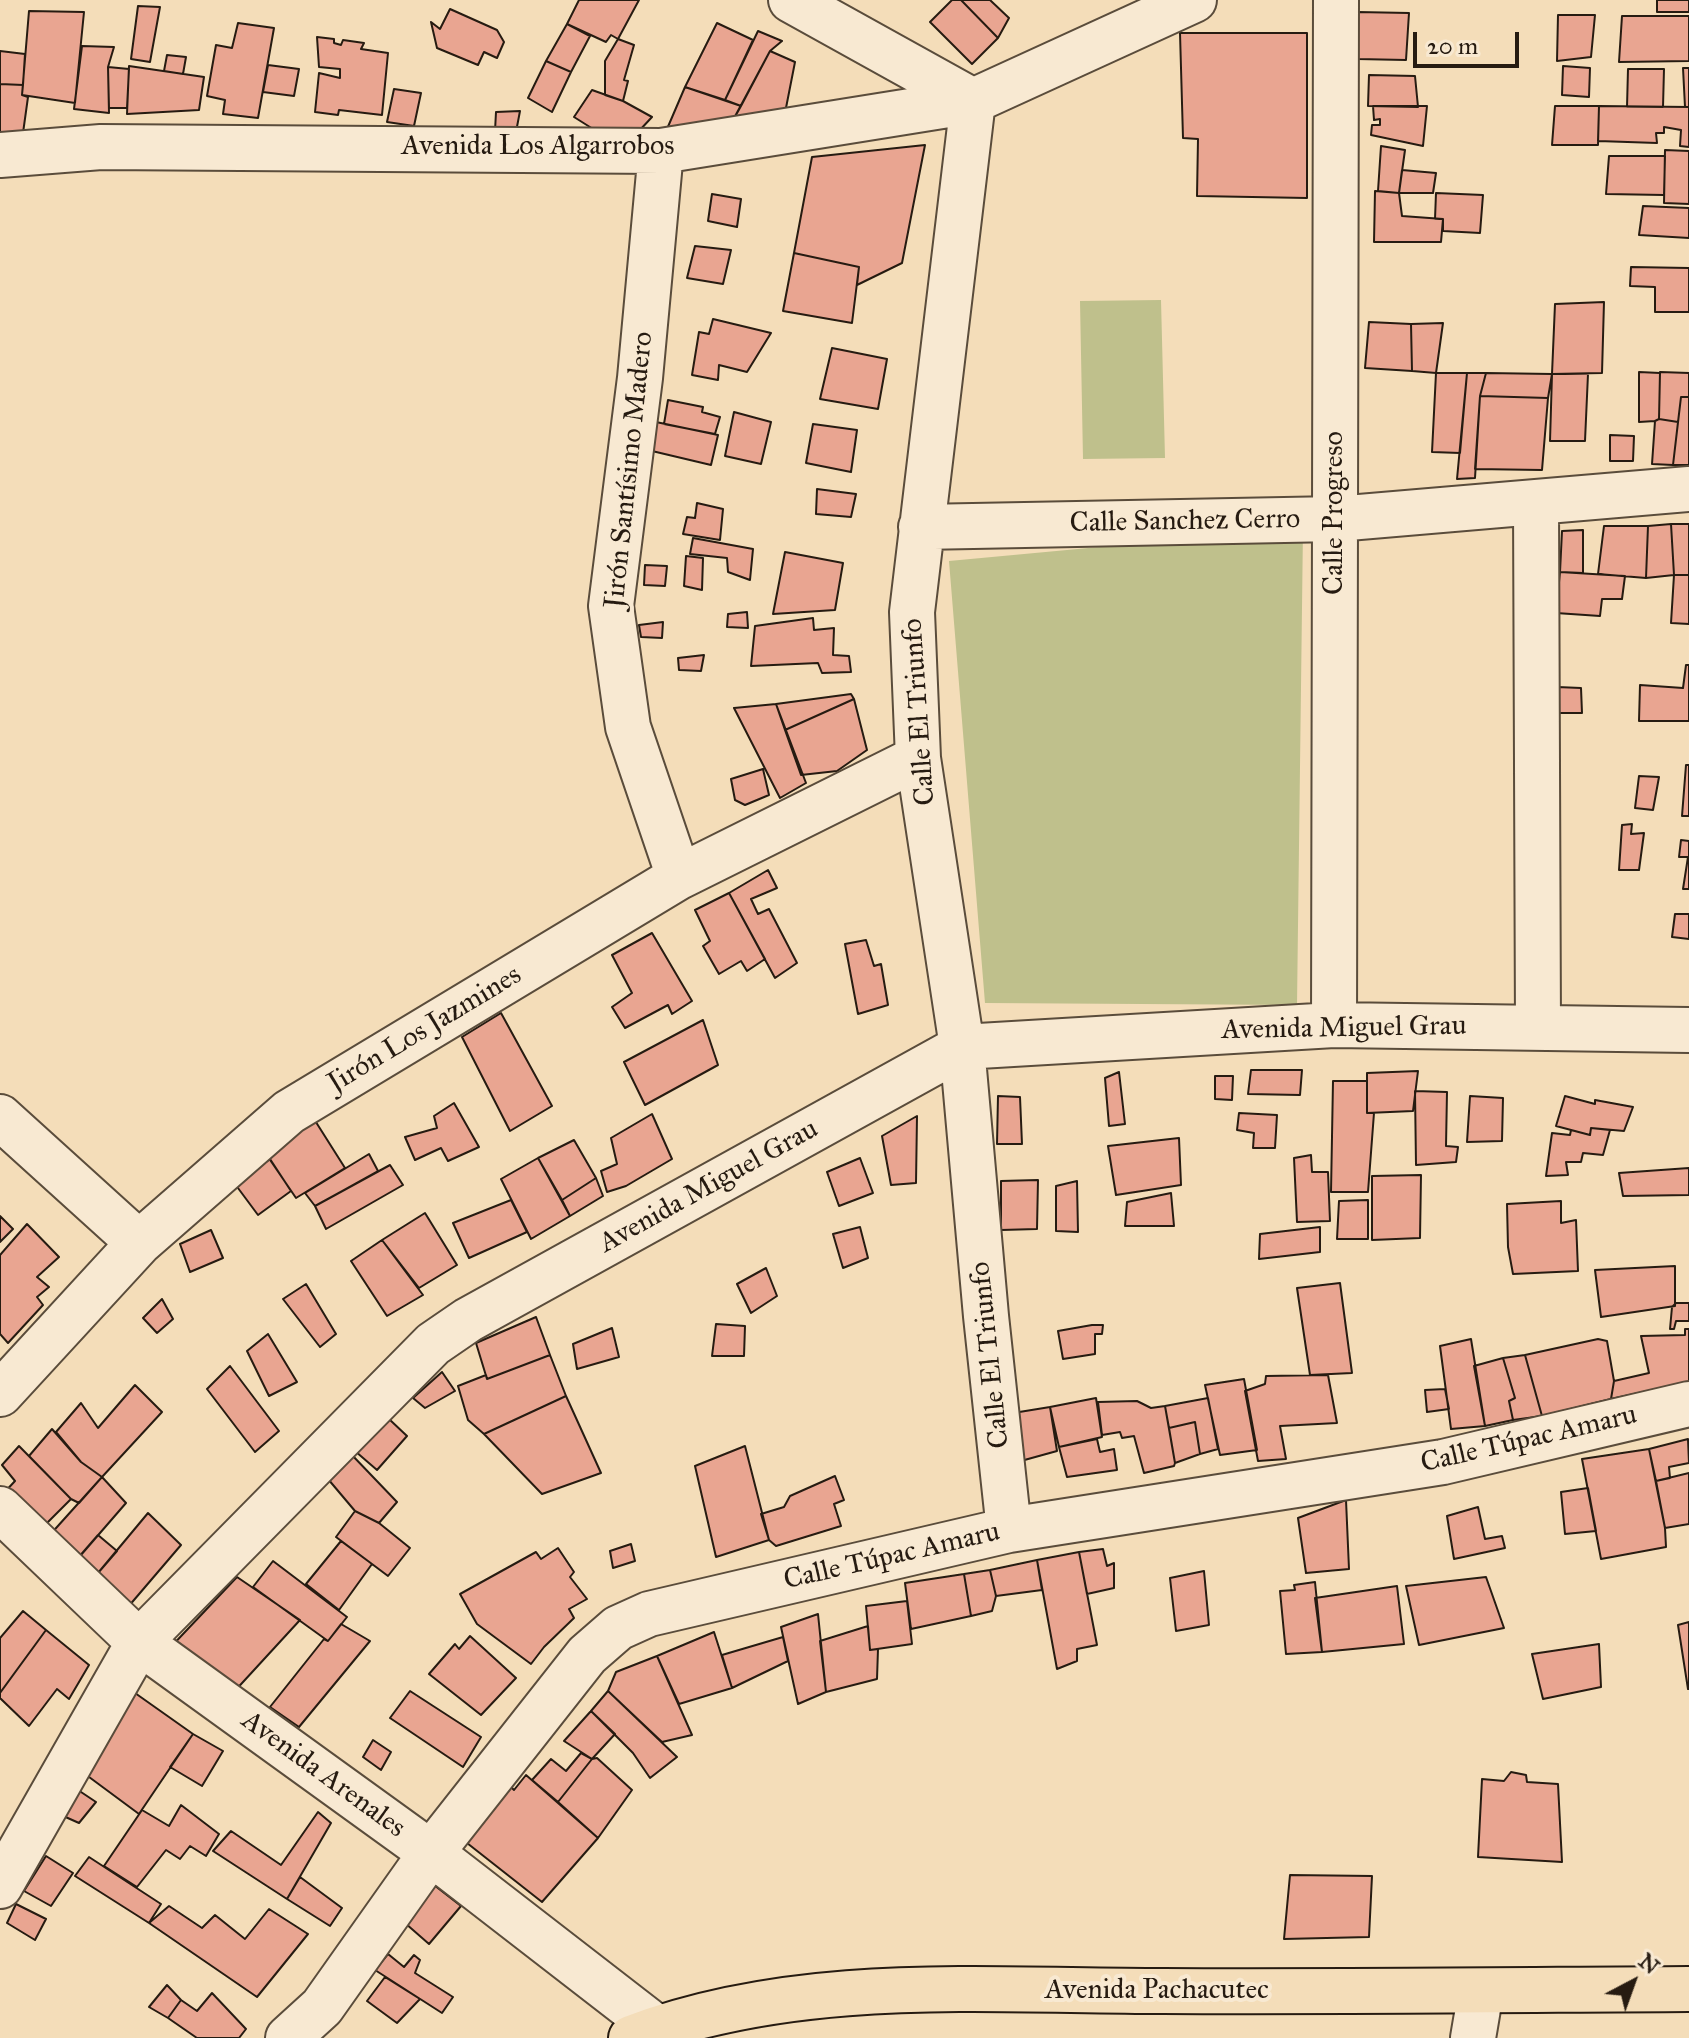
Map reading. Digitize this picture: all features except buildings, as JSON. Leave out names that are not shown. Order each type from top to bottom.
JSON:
[{"type":"main road","name":"Avenida Pachacutec","points":[[644,2033],[765,2001],[907,1991],[1689,1989]]},
{"type":"street","points":[[791,0],[973,101]]},
{"type":"street","name":"Avenida Los Algarrobos","points":[[0,155],[101,147],[661,151],[973,101],[1194,0]]},
{"type":"street","name":"Calle Progreso","points":[[1334,1025],[1336,0]]},
{"type":"street","name":"Calle El Triunfo","points":[[973,101],[912,612],[918,758],[962,1047],[1009,1530]]},
{"type":"street","name":"Jirón Santísimo Madero","points":[[661,151],[640,378],[611,606],[628,727],[679,877]]},
{"type":"street","name":"Calle Sanchez Cerro","points":[[921,527],[1336,519],[1689,489]]},
{"type":"street","points":[[1536,503],[1538,1028]]},
{"type":"street","name":"Jirón Los Jazmines","points":[[0,1394],[139,1243],[289,1112],[679,877],[918,758]]},
{"type":"street","name":"Avenida Miguel Grau","points":[[0,1886],[139,1642],[433,1344],[468,1320],[962,1047],[1334,1025],[1689,1030]]},
{"type":"street","points":[[0,1117],[139,1243]]},
{"type":"street","name":"Calle Túpac Amaru","points":[[288,2038],[322,2007],[431,1853],[587,1655],[618,1628],[649,1614],[1009,1530],[1443,1462],[1689,1404]]},
{"type":"street","name":"Avenida Arenales","points":[[0,1509],[139,1642],[431,1853],[644,2033]]},
{"type":"street","points":[[1473,2038],[1481,1991]]},
{"type":"green space","points":[[1161,300],[1165,458],[1083,459],[1080,301]]},
{"type":"green space","points":[[1303,528],[1297,1005],[985,1003],[949,561]]}]
